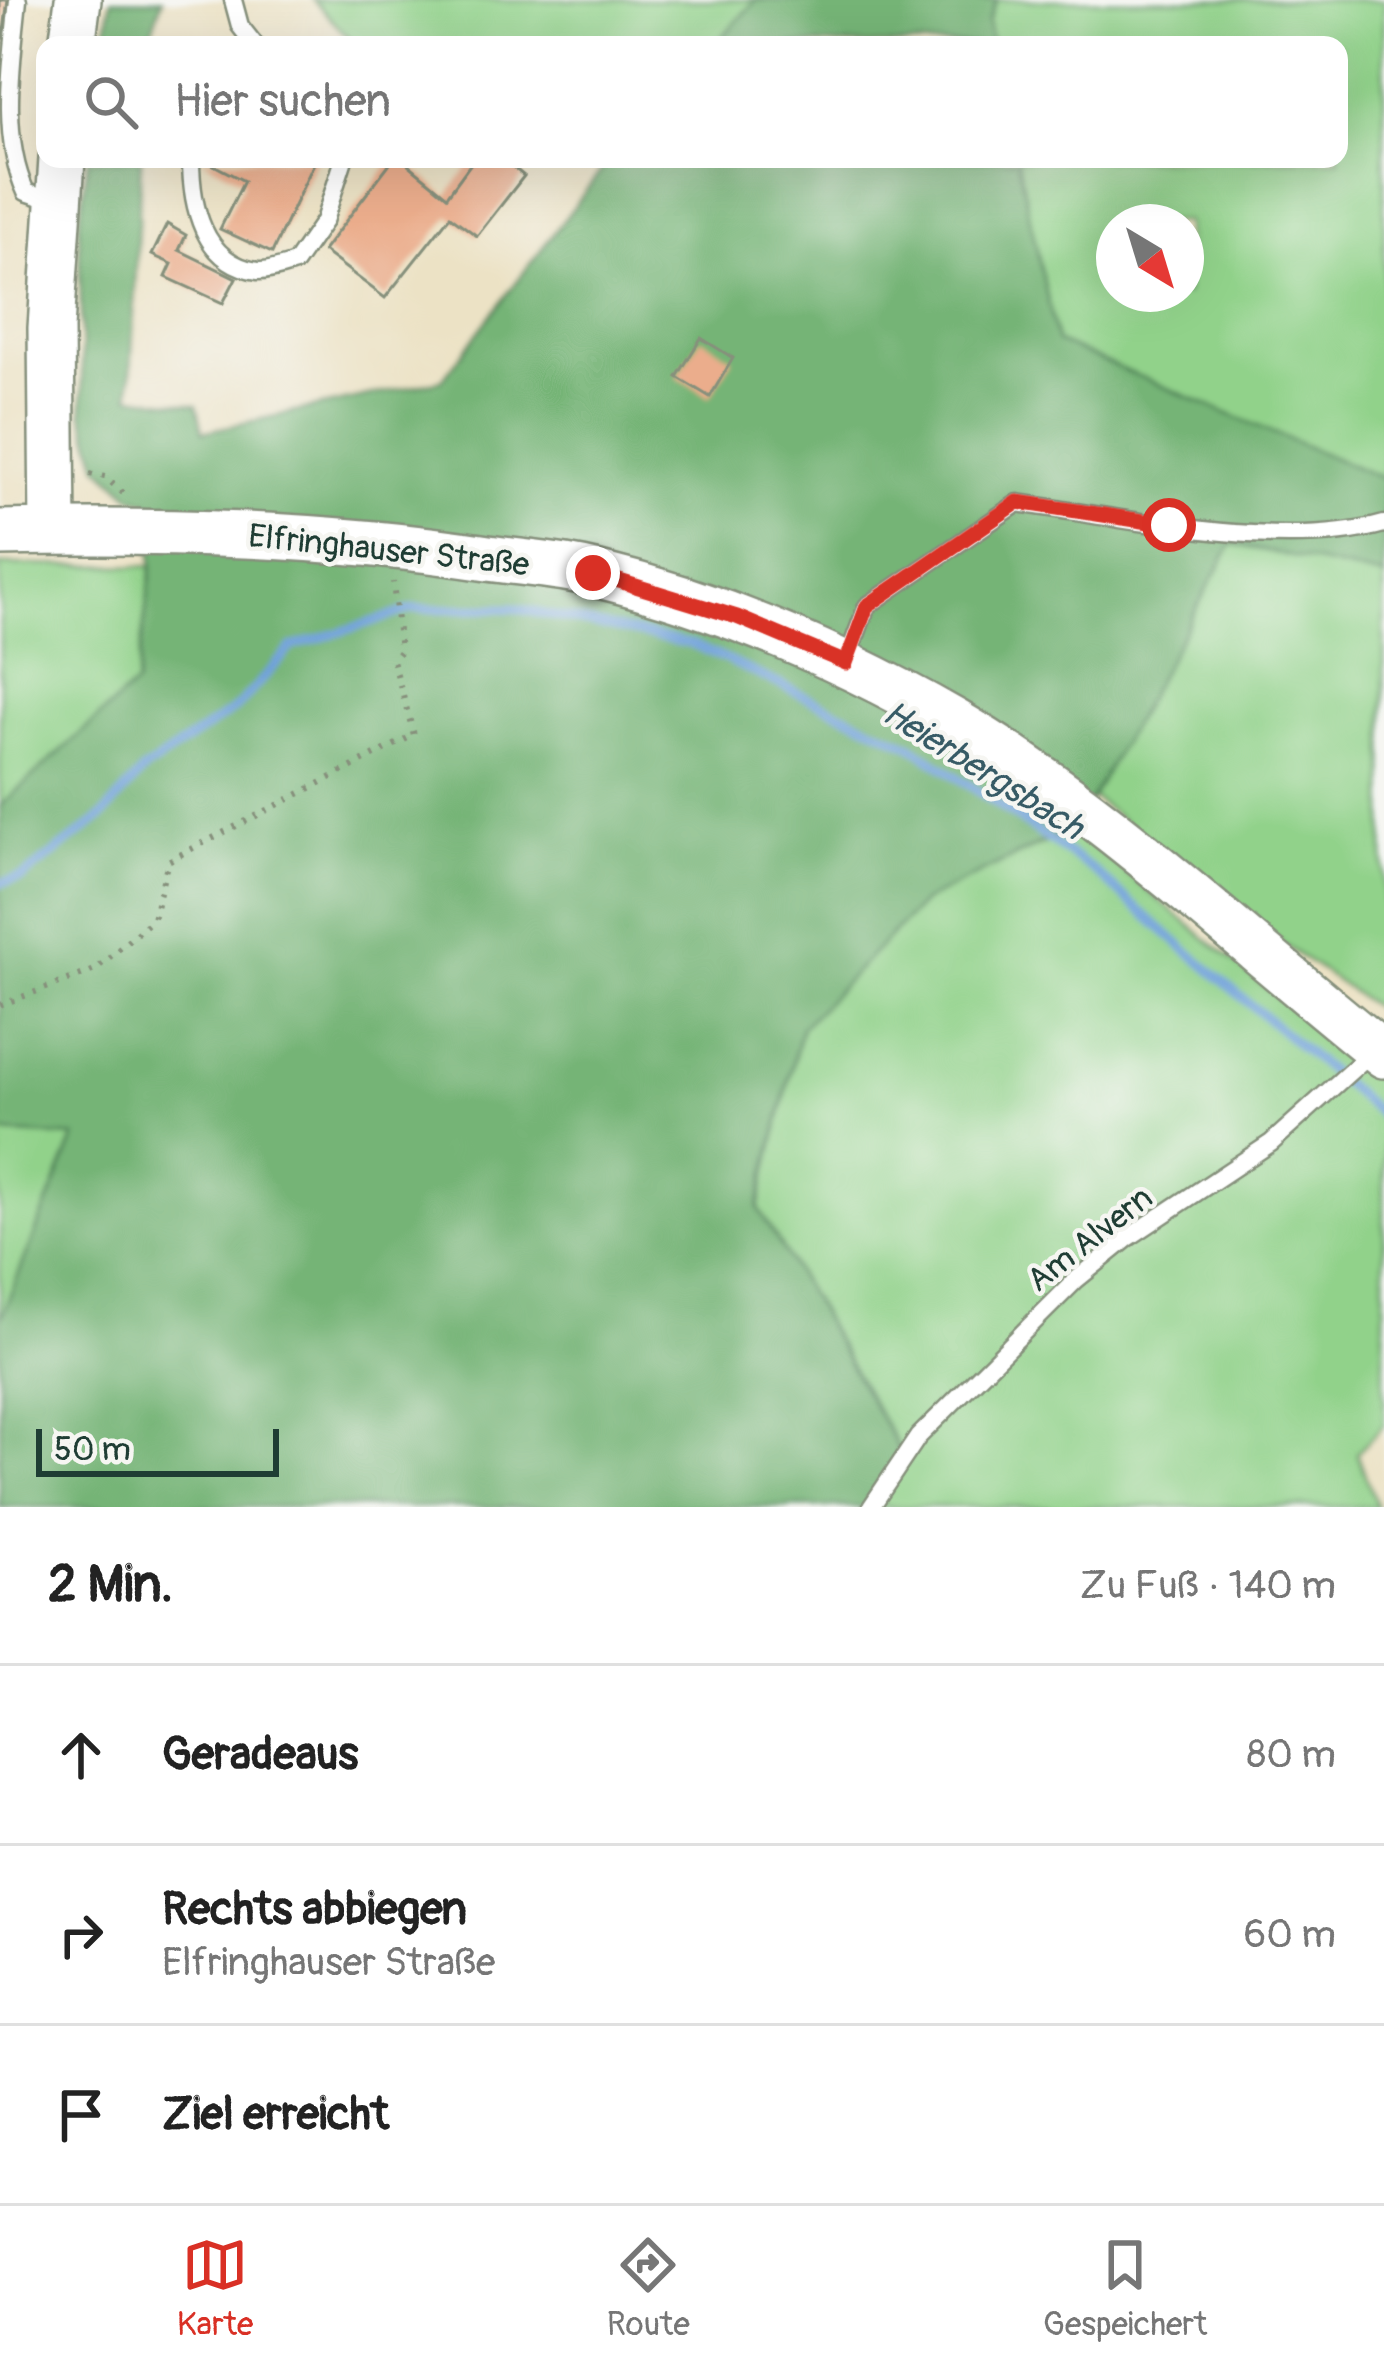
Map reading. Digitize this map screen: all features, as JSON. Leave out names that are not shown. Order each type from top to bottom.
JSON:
[{"type":"main road","points":[[73,36],[78,0]]},
{"type":"main road","points":[[53,532],[60,181]]},
{"type":"main road","name":"Elfringhauser Straße","points":[[0,533],[231,532],[389,543],[593,573],[737,617],[846,663],[958,724],[1046,785],[1371,1058]]},
{"type":"lane","points":[[18,0],[9,108],[16,174],[26,192],[60,181]]},
{"type":"lane","points":[[233,0],[240,26],[248,36]]},
{"type":"lane","points":[[235,36],[240,26]]},
{"type":"lane","points":[[191,168],[193,208],[206,238],[232,260],[259,272],[295,263],[324,220],[341,168]]},
{"type":"lane","points":[[846,663],[867,606],[1018,502],[1169,525],[1288,533],[1384,524]]},
{"type":"lane","name":"Am Alvern","points":[[871,1507],[918,1437],[1076,1280],[1128,1238],[1271,1143],[1371,1058]]},
{"type":"path","points":[[52,455],[105,477],[129,499]]},
{"type":"path","points":[[0,1005],[95,970],[154,919],[168,861],[414,735],[393,660],[400,651],[389,543]]},
{"type":"green space","points":[[111,0],[162,0],[150,36],[105,36]]},
{"type":"green space","points":[[313,0],[756,0],[723,36],[347,36]]},
{"type":"green space","points":[[756,0],[997,0],[988,22],[990,36],[723,36]]},
{"type":"green space","points":[[996,0],[1384,0],[1384,479],[1056,342],[1019,168],[1348,168],[1348,36],[990,36],[987,20]]},
{"type":"green space","points":[[87,168],[141,168],[130,396],[197,405],[203,432],[442,380],[603,168],[1019,168],[1057,342],[1384,479],[1384,577],[1232,544],[1076,826],[924,901],[801,1028],[758,1207],[900,1452],[874,1507],[0,1507],[0,1320],[75,1137],[0,1133],[0,806],[136,684],[152,566],[149,502],[133,497],[99,466],[83,415],[79,225]]},
{"type":"green space","points":[[1232,543],[1384,577],[1384,1014],[1259,928],[1091,796]]},
{"type":"green space","points":[[0,565],[152,566],[136,684],[0,806]]},
{"type":"green space","points":[[1073,830],[1384,1084],[1384,1425],[1357,1453],[1377,1507],[873,1507],[900,1450],[759,1208],[802,1026],[927,898]]},
{"type":"green space","points":[[0,1133],[75,1136],[0,1320]]},
{"type":"building","points":[[0,0],[8,0],[3,38],[0,37]]},
{"type":"building","points":[[219,168],[312,168],[272,253],[220,229],[244,181]]},
{"type":"building","points":[[386,168],[413,168],[447,196],[467,168],[514,168],[524,176],[477,236],[450,216],[385,298],[323,251]]},
{"type":"building","points":[[167,224],[186,235],[179,250],[236,278],[223,303],[166,277],[172,264],[152,255]]},
{"type":"building","points":[[701,338],[733,358],[710,397],[677,377]]},
{"type":"waterway","name":"Heierbergsbach","points":[[0,883],[22,878],[102,817],[143,771],[236,708],[292,647],[413,609],[514,608],[694,645],[909,744],[1090,868],[1384,1118]]},
{"type":"route","points":[[593,573],[737,617],[846,663],[867,606],[1018,502],[1169,525]]}]
